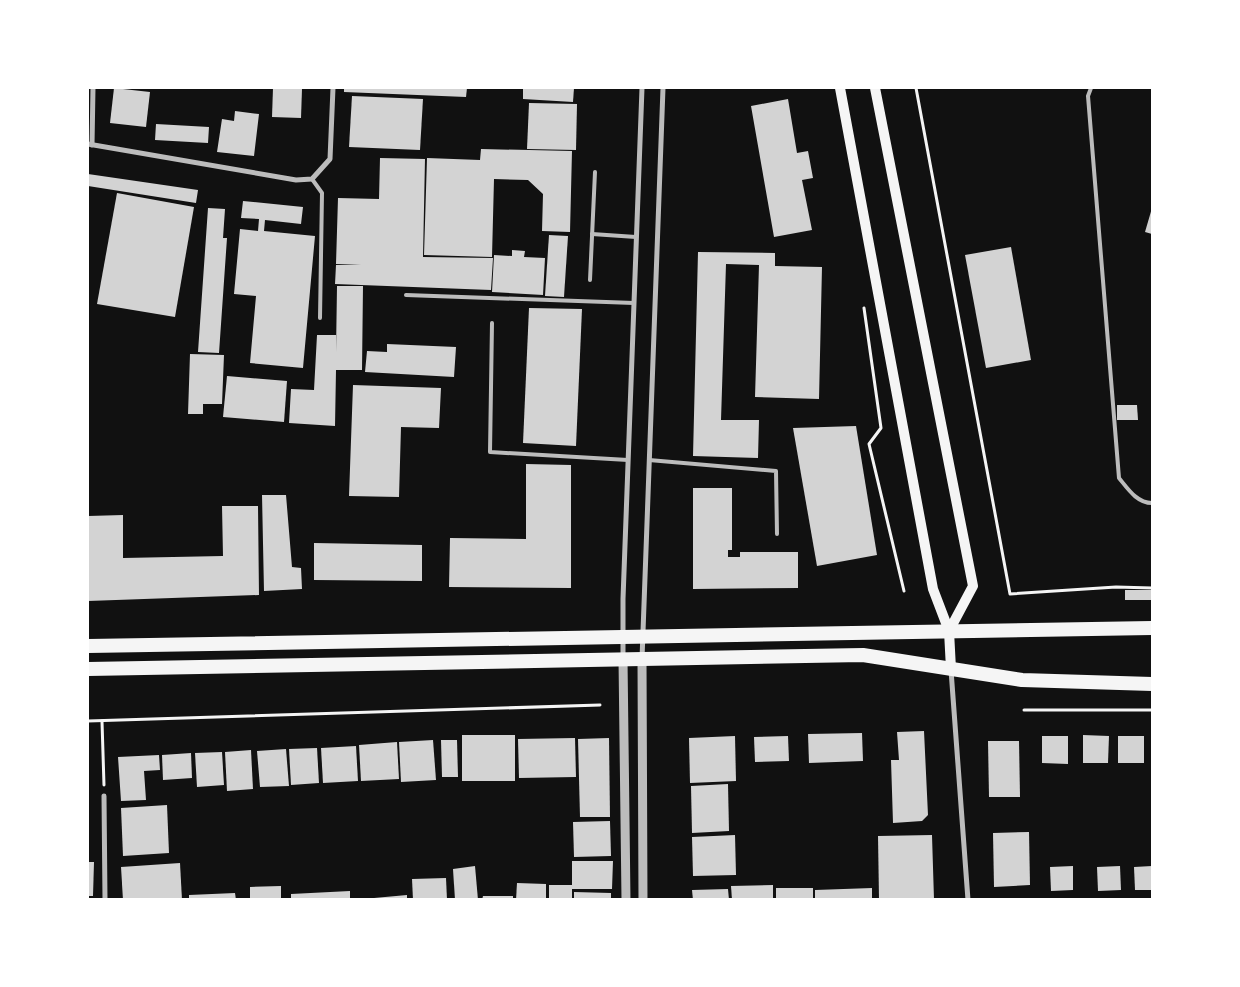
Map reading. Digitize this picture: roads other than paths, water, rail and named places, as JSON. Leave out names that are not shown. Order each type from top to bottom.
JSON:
[{"type":"highway","points":[[88,646],[1152,628]]},
{"type":"highway","points":[[88,669],[863,655],[1022,680],[1152,684]]},
{"type":"main road","points":[[840,88],[933,589],[949,631],[951,669]]},
{"type":"main road","points":[[875,88],[973,586],[949,631]]},
{"type":"street","points":[[93,88],[90,144],[296,180],[312,179],[330,159],[333,88]]},
{"type":"street","points":[[626,900],[623,660],[628,460],[642,88]]},
{"type":"street","points":[[643,900],[642,636],[663,88]]},
{"type":"street","points":[[951,669],[968,900]]},
{"type":"street","points":[[104,796],[105,900]]},
{"type":"lane","points":[[1091,88],[1088,96],[1119,478],[1136,498],[1145,503],[1152,502]]},
{"type":"lane","points":[[590,280],[595,172]]},
{"type":"lane","points":[[312,179],[322,193],[320,318]]},
{"type":"lane","points":[[592,234],[636,236]]},
{"type":"lane","points":[[406,295],[634,303]]},
{"type":"lane","points":[[492,323],[490,452],[628,460]]},
{"type":"lane","points":[[649,460],[776,470],[777,534]]}]
